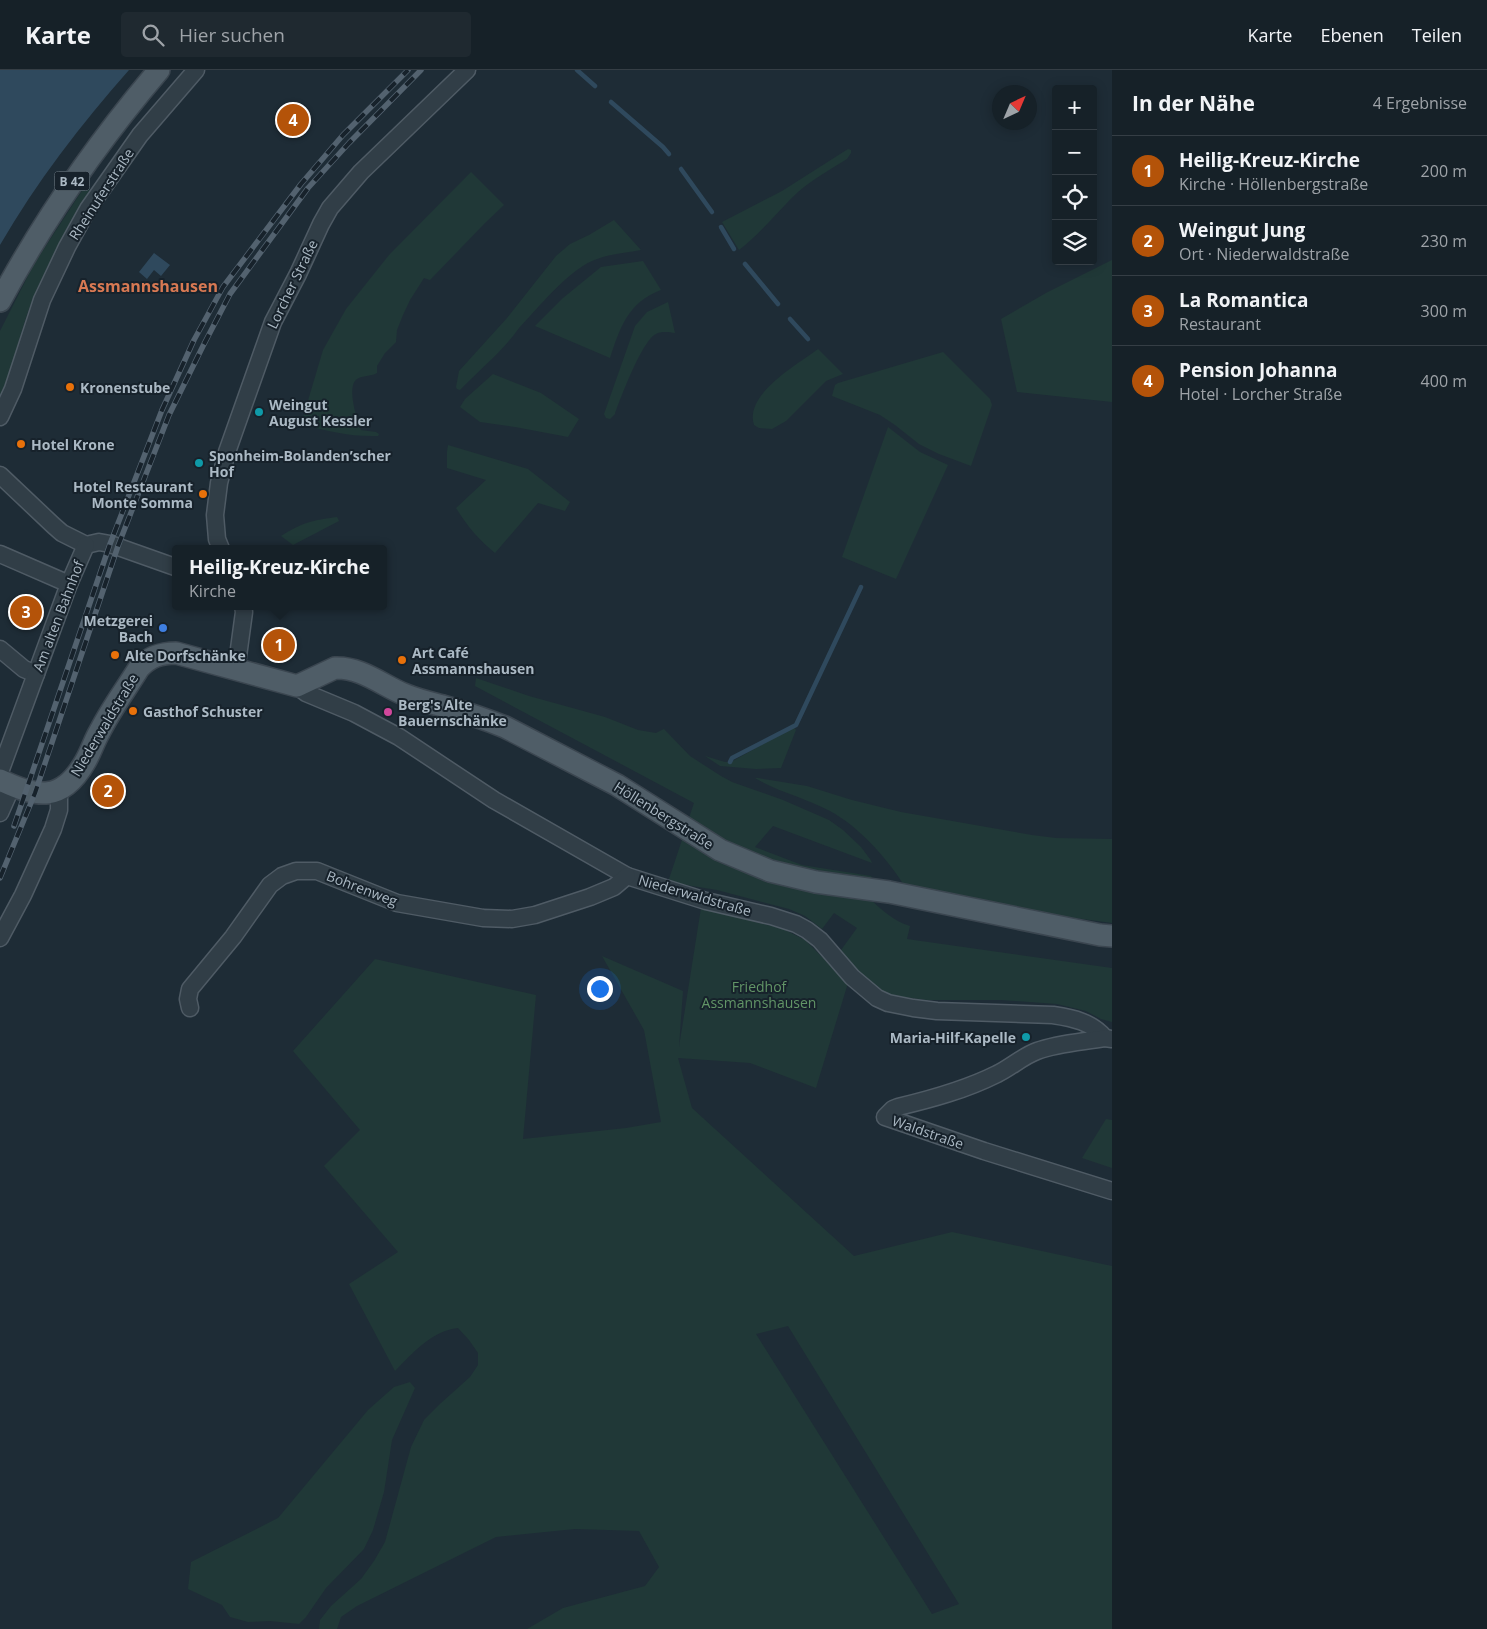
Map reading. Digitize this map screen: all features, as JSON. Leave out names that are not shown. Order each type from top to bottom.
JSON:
[{"type":"main road","name":"B 42","points":[[0,301],[42,227],[71,182],[106,133],[159,70]]},
{"type":"main road","name":"Niederwaldstraße","points":[[58,791],[69,784],[76,776],[86,761],[100,730],[139,668],[147,660],[163,653],[176,654],[236,671]]},
{"type":"main road","name":"Höllenbergstraße","points":[[297,686],[335,668],[354,670],[406,695],[498,724],[617,785],[720,850],[778,874],[816,882],[889,892],[1112,936]]},
{"type":"main road","points":[[236,671],[297,686]]},
{"type":"main road","points":[[4,780],[35,793],[58,791]]},
{"type":"street","name":"Rheinuferstraße","points":[[0,417],[13,389],[42,300],[67,247],[88,209],[140,135],[196,70]]},
{"type":"street","name":"Lorcher Straße","points":[[219,545],[217,539],[215,514],[219,482],[227,452],[273,322],[321,224],[335,202],[361,172],[457,73]]},
{"type":"street","points":[[0,475],[54,526],[86,545],[99,542],[110,544],[170,565]]},
{"type":"street","name":"Am alten Bahnhof","points":[[0,813],[4,780],[36,674],[69,584],[86,545]]},
{"type":"street","points":[[0,554],[69,584]]},
{"type":"street","points":[[236,671],[244,610]]},
{"type":"street","points":[[0,649],[24,669],[36,674]]},
{"type":"street","name":"Niederwaldstraße","points":[[297,686],[306,693],[354,713],[399,737],[494,800],[627,876],[706,901],[793,922],[820,940],[852,977],[868,992],[888,1003],[937,1010],[1053,1015],[1074,1019],[1091,1026],[1109,1038]]},
{"type":"street","points":[[0,938],[23,895],[53,829],[59,810],[58,791]]},
{"type":"street","name":"Bohrenweg","points":[[190,1008],[188,999],[190,989],[233,937],[270,885],[282,876],[296,871],[317,871],[397,903],[483,918],[512,919],[535,915],[590,897],[614,887],[627,876]]},
{"type":"street","name":"Waldstraße","points":[[1109,1038],[1059,1045],[1035,1051],[973,1086],[898,1107],[885,1117],[984,1151],[1112,1191]]},
{"type":"green space","points":[[848,149],[851,150],[851,153],[847,159],[816,178],[798,192],[739,250],[722,222],[782,191]]},
{"type":"green space","points":[[471,172],[504,205],[430,280],[424,278],[403,315],[397,330],[396,342],[385,353],[377,366],[377,373],[359,378],[354,383],[352,389],[353,403],[361,430],[376,432],[379,434],[378,436],[349,434],[301,424],[323,350],[346,309],[389,255]]},
{"type":"green space","points":[[85,186],[90,189],[65,233],[35,293],[0,400],[0,331],[34,264]]},
{"type":"green space","points":[[614,220],[641,250],[610,255],[592,261],[573,273],[544,300],[499,352],[460,390],[457,389],[459,371],[507,318],[556,256],[570,244]]},
{"type":"green space","points":[[1112,260],[1112,402],[1017,392],[1001,319],[1046,293]]},
{"type":"green space","points":[[643,261],[661,290],[641,301],[627,317],[610,358],[535,326],[563,298],[601,267]]},
{"type":"green space","points":[[668,302],[675,333],[660,332],[651,338],[632,370],[615,414],[610,419],[606,418],[604,414],[635,326],[647,312]]},
{"type":"green space","points":[[818,349],[843,374],[826,381],[786,421],[772,429],[759,428],[754,425],[753,413],[757,402],[764,392],[774,381]]},
{"type":"green space","points":[[943,352],[990,399],[992,405],[971,466],[919,444],[880,415],[832,396],[835,385],[838,383]]},
{"type":"green space","points":[[493,374],[541,393],[579,419],[568,437],[480,422],[460,407],[465,399]]},
{"type":"green space","points":[[888,427],[920,452],[948,465],[896,579],[842,557]]},
{"type":"green space","points":[[448,445],[528,469],[570,502],[565,511],[538,503],[495,553],[464,521],[456,508],[486,480],[447,468]]},
{"type":"green space","points":[[337,517],[339,521],[293,545],[281,536],[308,523]]},
{"type":"green space","points":[[476,678],[529,696],[605,717],[638,730],[656,733],[664,729],[690,756],[721,776],[829,820],[861,847],[872,863],[773,826],[755,847],[802,865],[871,876],[873,880],[800,872],[730,845],[688,821],[694,803],[475,686]]},
{"type":"green space","points":[[794,728],[796,730],[781,768],[756,769],[720,766],[705,756],[731,762]]},
{"type":"green space","points":[[755,778],[807,786],[901,812],[1032,835],[1056,838],[1112,839],[1112,923],[1053,915],[904,885],[871,844],[841,817],[821,806]]},
{"type":"green space","points":[[684,834],[871,900],[884,912],[910,926],[907,939],[1112,968],[1112,1022],[1101,1019],[1086,1011],[1057,1004],[1001,1000],[927,1000],[888,995],[872,987],[858,973],[841,950],[857,928],[834,913],[822,929],[805,916],[789,909],[717,890],[668,882]]},
{"type":"green space","name":"Friedhof Assmannshausen","points":[[701,908],[783,929],[805,940],[848,983],[816,1088],[750,1063],[678,1058],[692,1108],[854,1256],[952,1232],[1112,1266],[1112,1629],[527,1629],[563,1608],[645,1586],[659,1567],[639,1531],[575,1529],[496,1537],[357,1606],[341,1617],[337,1629],[319,1629],[320,1620],[331,1606],[361,1579],[385,1542],[411,1447],[424,1420],[470,1377],[478,1365],[478,1353],[458,1328],[448,1330],[439,1333],[423,1344],[395,1371],[349,1284],[398,1252],[324,1166],[360,1130],[293,1051],[375,959],[536,995],[523,1139],[626,1128],[661,1122],[644,1030],[602,956],[683,991],[679,1047]],"holes":[[[788,1326],[959,1604],[932,1614],[756,1334]]]},
{"type":"green space","points":[[1106,1119],[1112,1120],[1112,1168],[1082,1158]]},
{"type":"green space","points":[[410,1382],[415,1388],[392,1440],[384,1492],[373,1530],[364,1549],[326,1588],[299,1624],[270,1621],[248,1622],[230,1617],[222,1605],[188,1589],[191,1562],[278,1518],[368,1410],[394,1387]]},
{"type":"water","points":[[0,70],[129,70],[60,155],[0,245]]},
{"type":"water","points":[[154,253],[170,265],[161,276],[154,270],[147,279],[139,272]]},
{"type":"waterway","points":[[577,70],[595,86]]},
{"type":"waterway","points":[[611,102],[669,154]]},
{"type":"waterway","points":[[681,169],[712,212]]},
{"type":"waterway","points":[[721,227],[734,249]]},
{"type":"waterway","points":[[745,264],[778,304]]},
{"type":"waterway","points":[[790,319],[808,339]]},
{"type":"waterway","points":[[730,762],[732,758],[796,725],[861,587]]},
{"type":"railway","points":[[14,826],[110,544],[162,410],[194,340],[223,287],[301,184],[343,135],[408,70]]},
{"type":"railway","points":[[0,878],[35,793],[118,546],[169,415],[230,294],[308,188],[349,143],[421,70]]},
{"type":"place","name":"Pension Johanna","points":[[293,120]]},
{"type":"place","name":"Kronenstube","points":[[70,387]]},
{"type":"place","name":"Weingut August Kessler","points":[[259,412]]},
{"type":"place","name":"Hotel Krone","points":[[21,444]]},
{"type":"place","name":"Sponheim-Bolanden’scher Hof","points":[[199,463]]},
{"type":"place","name":"Hotel Restaurant Monte Somma","points":[[203,494]]},
{"type":"place","name":"La Romantica","points":[[26,612]]},
{"type":"place","name":"Metzgerei Bach","points":[[163,628]]},
{"type":"place","name":"Heilig-Kreuz-Kirche","points":[[279,645]]},
{"type":"place","name":"Alte Dorfschänke","points":[[115,655]]},
{"type":"place","name":"Art Café Assmannshausen","points":[[402,660]]},
{"type":"place","name":"Gasthof Schuster","points":[[133,711]]},
{"type":"place","name":"Berg's Alte Bauernschänke","points":[[388,712]]},
{"type":"place","name":"Weingut Jung","points":[[108,791]]},
{"type":"place","name":"Maria-Hilf-Kapelle","points":[[1026,1037]]},
{"type":"district","name":"Assmannshausen","points":[[148,286]]}]
